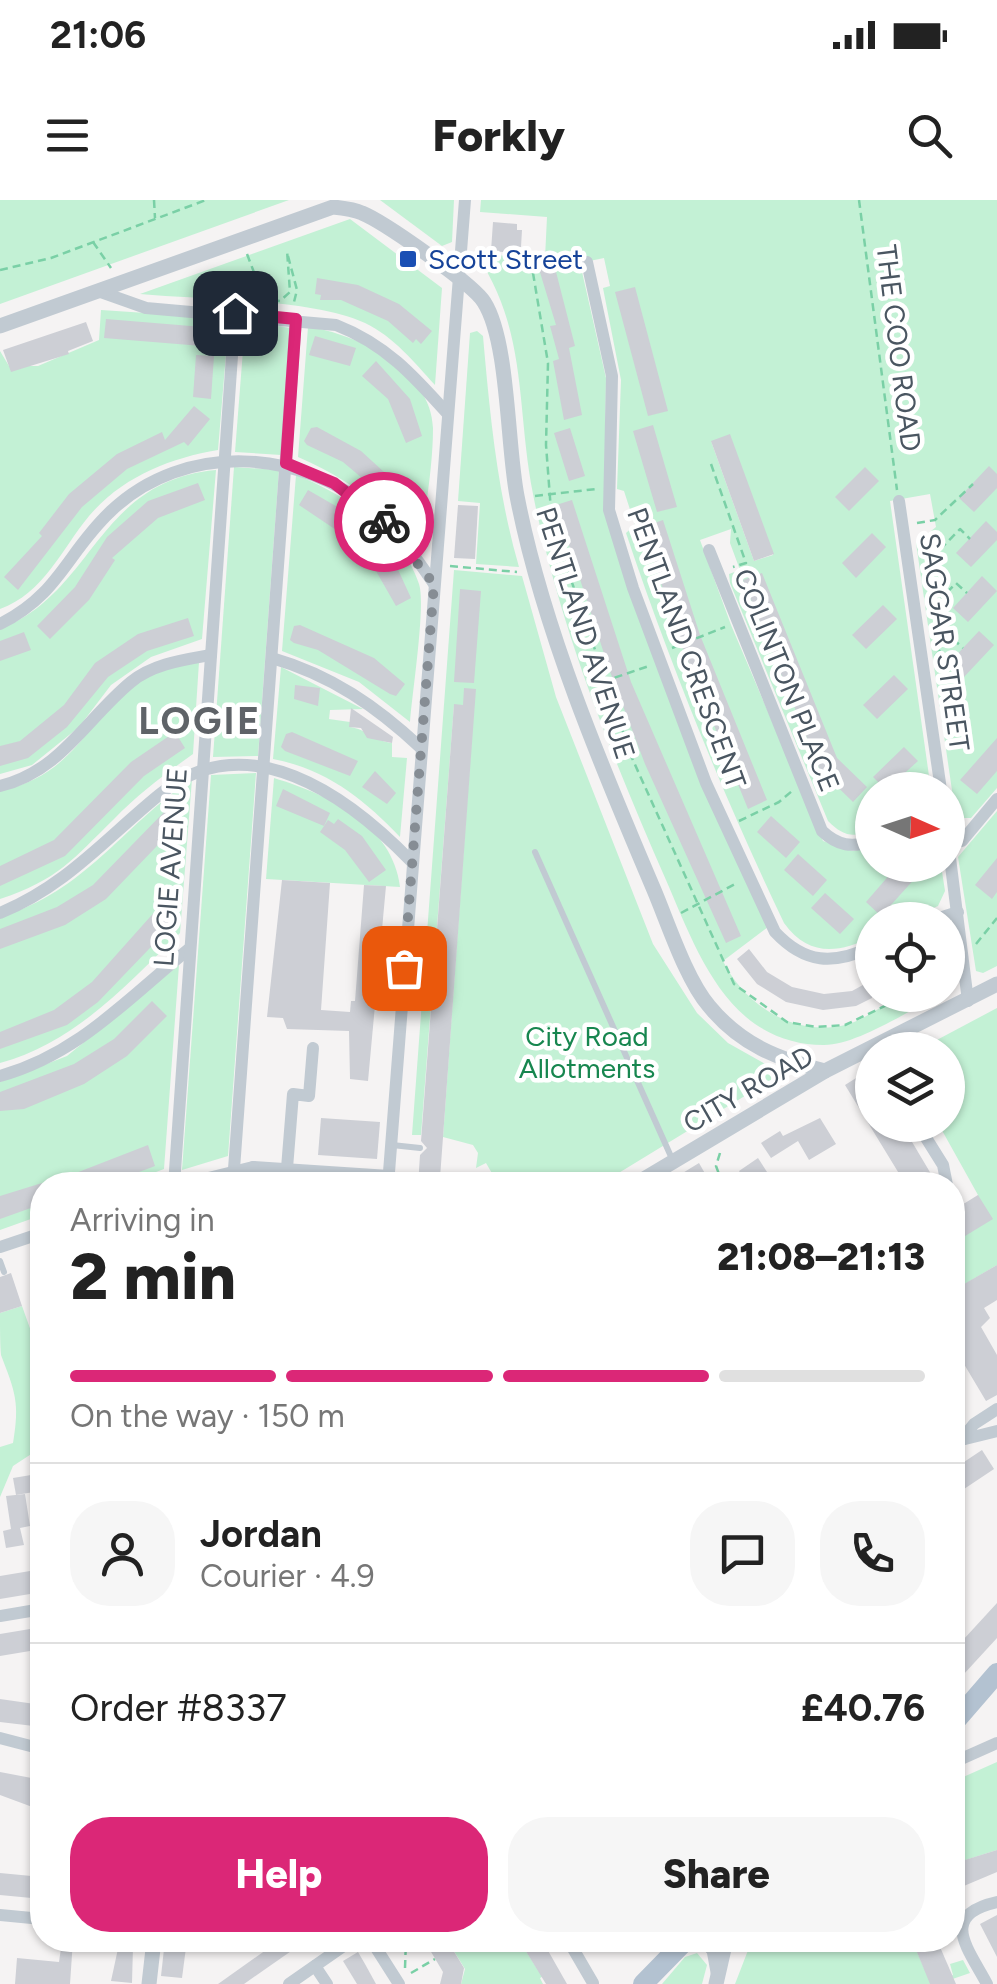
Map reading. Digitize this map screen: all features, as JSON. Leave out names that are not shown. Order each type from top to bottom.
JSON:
[{"type":"main road","points":[[965,1708],[997,1673]]},
{"type":"main road","points":[[643,1984],[660,1952]]},
{"type":"main road","points":[[643,1984],[674,1952]]},
{"type":"street","points":[[0,326],[351,200]]},
{"type":"street","points":[[389,1172],[465,200]]},
{"type":"street","name":"PENTLAND AVENUE","points":[[333,207],[376,219],[482,298],[492,318],[507,437],[529,542],[592,739],[666,917],[706,1003],[740,1038],[778,1058],[826,1071]]},
{"type":"street","name":"PENTLAND CRESCENT","points":[[587,262],[612,376],[609,510],[633,588],[706,783],[775,932],[790,948],[810,959],[832,961],[855,953]]},
{"type":"street","points":[[98,291],[146,308],[336,325],[365,336],[398,358],[447,413]]},
{"type":"street","name":"LOGIE AVENUE","points":[[178,1172],[235,313]]},
{"type":"street","points":[[234,1168],[296,319]]},
{"type":"street","points":[[0,624],[25,612],[52,588],[111,511],[146,485],[178,469],[226,461],[286,463],[334,483],[376,513],[434,584]]},
{"type":"street","name":"SAGGAR STREET","points":[[899,501],[938,772]]},
{"type":"street","name":"COLINTON PLACE","points":[[709,550],[822,831],[834,842],[855,845]]},
{"type":"street","points":[[0,786],[42,770],[74,744],[133,680],[166,664],[210,654]]},
{"type":"street","points":[[272,658],[314,670],[356,694],[421,748]]},
{"type":"street","points":[[0,913],[38,897],[83,866],[162,792],[203,768],[264,768],[302,778],[340,797],[412,862]]},
{"type":"street","points":[[965,837],[997,799]]},
{"type":"street","points":[[0,1076],[47,1059],[87,1037],[190,949]]},
{"type":"street","points":[[965,984],[968,1001]]},
{"type":"street","name":"CITY ROAD","points":[[908,1032],[997,984]]},
{"type":"street","points":[[287,1168],[294,1094],[309,1096],[313,1048]]},
{"type":"street","name":"CITY ROAD","points":[[667,1172],[712,1139],[826,1071],[855,1058]]},
{"type":"street","points":[[929,1142],[945,1172]]},
{"type":"street","points":[[253,1167],[253,1172]]},
{"type":"street","points":[[221,1172],[253,1167],[321,1172]]},
{"type":"street","points":[[0,1247],[30,1236]]},
{"type":"street","points":[[965,1439],[974,1424],[997,1409]]},
{"type":"street","points":[[965,1439],[997,1430]]},
{"type":"street","points":[[0,1616],[30,1611]]},
{"type":"street","points":[[0,1738],[30,1747]]},
{"type":"street","points":[[965,1757],[997,1743]]},
{"type":"street","points":[[965,1920],[976,1906],[997,1902]]},
{"type":"street","points":[[0,1916],[30,1918]]},
{"type":"street","points":[[965,1943],[987,1984]]},
{"type":"street","points":[[149,1984],[153,1952]]},
{"type":"street","points":[[289,1984],[334,1952]]},
{"type":"street","points":[[381,1952],[402,1980]]},
{"type":"street","points":[[575,1952],[593,1982]]},
{"type":"street","points":[[714,1952],[717,1980]]},
{"type":"street","points":[[717,1980],[723,1952]]},
{"type":"street","points":[[717,1980],[730,1952]]},
{"type":"street","points":[[314,1966],[327,1984]]},
{"type":"lane","points":[[535,852],[667,1172]]},
{"type":"lane","points":[[391,1145],[420,1148]]},
{"type":"lane","points":[[0,1262],[4,1272]]},
{"type":"path","points":[[154,200],[154,218]]},
{"type":"path","points":[[0,270],[51,258],[206,200]]},
{"type":"path","name":"THE COO ROAD","points":[[859,200],[899,501]]},
{"type":"path","points":[[280,226],[297,290],[292,300],[296,319]]},
{"type":"path","points":[[241,239],[254,275],[249,287],[256,298],[280,301],[290,292],[287,250]]},
{"type":"path","points":[[92,241],[110,264],[116,284]]},
{"type":"path","points":[[533,273],[547,350],[552,524],[604,682],[696,906],[734,984],[787,1022],[845,1025],[872,1012]]},
{"type":"path","points":[[711,464],[746,563],[717,573]]},
{"type":"path","points":[[902,525],[935,520],[972,484]]},
{"type":"path","points":[[533,496],[603,489]]},
{"type":"path","points":[[909,572],[920,570],[960,529],[970,538]]},
{"type":"path","points":[[454,566],[524,572]]},
{"type":"path","points":[[915,615],[926,614],[956,583],[967,593]]},
{"type":"path","points":[[674,648],[731,625]]},
{"type":"path","points":[[922,660],[933,658],[952,638],[963,648]]},
{"type":"path","points":[[590,687],[654,664]]},
{"type":"path","points":[[736,822],[789,794]]},
{"type":"path","points":[[681,913],[737,883]]},
{"type":"path","points":[[965,956],[997,918]]},
{"type":"path","points":[[712,1139],[720,1154],[718,1172]]},
{"type":"path","points":[[402,1980],[405,1952]]},
{"type":"path","points":[[402,1980],[435,1958]]},
{"type":"path","points":[[402,1980],[420,1984]]},
{"type":"green space","points":[[0,200],[289,200],[0,304]]},
{"type":"green space","points":[[380,200],[454,200],[452,242],[442,246]]},
{"type":"green space","points":[[481,200],[997,200],[997,788],[971,818],[965,818],[965,772],[949,772],[916,543],[936,527],[930,494],[890,501],[928,772],[855,772],[855,835],[844,833],[828,821],[730,583],[729,574],[740,570],[730,543],[731,529],[700,540],[731,625],[823,841],[855,850],[855,882],[944,882],[945,891],[940,902],[855,902],[855,944],[835,949],[803,942],[784,923],[719,779],[661,632],[626,533],[635,525],[624,491],[617,489],[621,380],[603,288],[610,286],[604,258],[580,263],[606,378],[604,513],[697,774],[768,927],[723,961],[732,977],[758,1004],[789,1022],[826,1028],[845,1025],[872,1012],[908,1012],[869,1032],[855,1032],[851,1040],[813,1045],[782,1038],[746,1017],[720,988],[681,916],[589,690],[557,593],[533,494],[512,340],[493,283],[476,254],[545,258],[547,217],[480,212]],"holes":[[[711,441],[773,555],[754,561]]]},
{"type":"green space","points":[[350,219],[442,288],[435,385],[385,335],[342,315],[286,304],[140,294]]},
{"type":"green space","points":[[101,310],[206,317],[227,342],[218,450],[165,464],[116,490],[89,516],[40,582],[0,609],[0,351],[9,366],[38,366],[99,340]]},
{"type":"green space","points":[[250,321],[290,328],[281,455],[235,452],[245,325]]},
{"type":"green space","points":[[308,327],[348,337],[388,358],[420,389],[433,428],[421,546],[364,495],[298,457]]},
{"type":"green space","points":[[477,331],[483,336],[500,481],[519,567],[476,564],[480,503],[458,501],[470,333]]},
{"type":"green space","points":[[234,467],[279,470],[258,756],[213,757]]},
{"type":"green space","points":[[216,470],[202,639],[151,657],[111,685],[79,727],[32,765],[0,774],[0,629],[32,612],[57,590],[120,515],[145,494],[176,478]]},
{"type":"green space","points":[[296,475],[369,517],[411,565],[419,584],[421,610],[410,722],[359,682],[282,651]]},
{"type":"green space","name":"City Road Allotments","points":[[454,570],[522,576],[556,697],[653,944],[697,1013],[728,1043],[774,1069],[771,1080],[620,1172],[491,1172],[486,1163],[476,1168],[478,1153],[473,1145],[443,1137],[474,706],[454,705],[421,1135],[412,1135]]},
{"type":"green space","points":[[199,662],[193,754],[142,793],[63,867],[37,884],[0,899],[0,791],[25,783],[61,761],[116,701],[140,681],[164,670]]},
{"type":"green space","points":[[281,667],[363,709],[330,710],[329,719],[350,722],[350,727],[392,743],[392,757],[407,758],[400,837],[343,787],[310,770],[273,759]]},
{"type":"green space","points":[[256,773],[228,1156],[182,1170],[211,775]]},
{"type":"green space","points":[[274,778],[316,793],[355,815],[385,846],[400,887],[266,879]]},
{"type":"green space","points":[[192,779],[180,933],[76,1027],[27,1054],[0,1063],[0,917],[30,906],[80,875]]},
{"type":"green space","points":[[997,811],[997,966],[983,973],[976,971],[962,882],[965,882],[965,849]]},
{"type":"green space","points":[[179,965],[164,1169],[30,1172],[30,1219],[0,1230],[0,1082],[67,1056]]},
{"type":"green space","points":[[997,1008],[997,1265],[965,1284],[965,1220],[978,1195],[948,1142],[965,1142],[965,1032],[952,1032]]},
{"type":"green space","points":[[22,1306],[30,1328],[30,1455],[13,1466],[0,1497],[0,1447],[13,1443],[16,1407],[1,1355],[0,1313]]},
{"type":"green space","points":[[997,1762],[997,1850],[965,1860],[965,1776]]},
{"type":"green space","points":[[454,1952],[527,1952],[536,1967],[551,1959],[557,1968],[540,1978],[543,1984],[461,1984],[465,1969]]},
{"type":"green space","points":[[747,1952],[917,1952],[930,1982],[953,1975],[950,1964],[963,1960],[970,1973],[938,1984],[735,1984]]},
{"type":"green space","points":[[697,1953],[707,1965],[702,1984],[662,1984],[685,1957]]},
{"type":"building","points":[[493,222],[517,224],[517,230],[522,230],[521,247],[516,247],[516,253],[491,251]]},
{"type":"building","points":[[554,264],[575,346],[569,348],[582,415],[564,420],[553,361],[559,359],[550,326],[556,325],[539,269]]},
{"type":"building","points":[[317,278],[358,285],[399,304],[432,331],[421,344],[416,339],[413,343],[388,321],[341,300],[320,300],[321,295],[315,294]]},
{"type":"building","points":[[635,287],[668,411],[648,416],[615,292]]},
{"type":"building","points":[[106,319],[203,327],[202,346],[104,338]]},
{"type":"building","points":[[86,322],[93,341],[68,351],[69,354],[11,372],[3,350]]},
{"type":"building","points":[[315,336],[356,348],[350,366],[309,355]]},
{"type":"building","points":[[196,355],[214,356],[211,399],[193,397]]},
{"type":"building","points":[[376,361],[410,399],[422,436],[406,443],[388,399],[362,376]]},
{"type":"building","points":[[194,406],[210,419],[188,446],[184,442],[127,469],[82,507],[18,590],[4,577],[42,536],[39,533],[69,494],[117,454],[162,432],[165,440]]},
{"type":"building","points":[[653,425],[677,507],[657,512],[633,431]]},
{"type":"building","points":[[317,427],[361,451],[419,504],[409,515],[401,511],[343,462],[307,445],[304,441],[311,428]]},
{"type":"building","points":[[570,428],[585,476],[569,481],[554,433]]},
{"type":"building","points":[[730,434],[774,554],[754,561],[711,441]]},
{"type":"building","points":[[989,466],[997,474],[997,488],[974,512],[959,498]]},
{"type":"building","points":[[865,467],[879,481],[849,511],[835,497]]},
{"type":"building","points":[[198,483],[205,500],[158,518],[112,558],[115,560],[89,600],[50,639],[37,626],[75,587],[107,537],[148,501]]},
{"type":"building","points":[[308,490],[341,509],[378,542],[395,563],[411,598],[396,606],[372,564],[348,538],[299,505]]},
{"type":"building","points":[[572,500],[631,682],[741,936],[726,943],[645,764],[609,669],[556,505]]},
{"type":"building","points":[[458,505],[478,506],[475,559],[454,558]]},
{"type":"building","points":[[663,520],[700,635],[767,800],[748,809],[679,639],[643,527]]},
{"type":"building","points":[[986,521],[997,532],[997,540],[971,567],[956,553]]},
{"type":"building","points":[[872,533],[886,547],[856,578],[842,563]]},
{"type":"building","points":[[762,573],[837,758],[855,775],[853,802],[820,770],[743,580]]},
{"type":"building","points":[[982,576],[997,591],[968,622],[953,608]]},
{"type":"building","points":[[460,589],[481,591],[474,683],[454,682]]},
{"type":"building","points":[[883,605],[897,619],[866,649],[852,635]]},
{"type":"building","points":[[188,618],[194,636],[147,651],[108,677],[67,727],[28,758],[0,766],[0,746],[20,741],[64,705],[95,663],[138,634]]},
{"type":"building","points":[[300,625],[374,658],[405,684],[396,696],[390,694],[318,650],[294,643],[290,640],[294,626]]},
{"type":"building","points":[[979,631],[994,645],[964,677],[949,663]]},
{"type":"building","points":[[24,632],[31,650],[0,661],[0,641]]},
{"type":"building","points":[[894,675],[908,689],[877,719],[863,705]]},
{"type":"building","points":[[295,685],[320,688],[318,706],[294,699]]},
{"type":"building","points":[[464,688],[476,689],[440,1172],[419,1172],[420,1155],[427,1148],[421,1141],[454,704],[463,705]]},
{"type":"building","points":[[351,708],[393,737],[392,743],[367,738],[361,728],[349,727]]},
{"type":"building","points":[[175,732],[185,748],[144,776],[65,856],[0,886],[0,866],[54,840],[131,762]]},
{"type":"building","points":[[292,732],[358,761],[350,776],[285,751],[281,747],[286,734]]},
{"type":"building","points":[[997,738],[997,771],[977,794],[965,784],[965,774]]},
{"type":"building","points":[[904,747],[918,761],[906,772],[878,772]]},
{"type":"building","points":[[375,771],[396,793],[387,804],[362,787]]},
{"type":"building","points":[[283,789],[330,813],[324,826],[276,806]]},
{"type":"building","points":[[167,809],[180,822],[106,899],[65,925],[0,949],[0,929],[57,907],[93,885]]},
{"type":"building","points":[[771,816],[800,842],[786,858],[757,832]]},
{"type":"building","points":[[338,819],[362,836],[386,870],[369,882],[345,850],[320,832],[328,820],[334,824]]},
{"type":"building","points":[[798,854],[827,880],[813,896],[784,870]]},
{"type":"building","points":[[997,858],[997,892],[992,899],[975,885]]},
{"type":"building","points":[[282,880],[330,883],[321,1010],[350,1012],[351,1001],[355,1001],[364,885],[386,886],[368,1081],[350,1079],[349,1031],[287,1029],[283,1018],[267,1017]]},
{"type":"building","points":[[883,882],[912,882],[894,902],[866,902]]},
{"type":"building","points":[[825,893],[854,919],[840,934],[811,908]]},
{"type":"building","points":[[158,908],[174,923],[98,1002],[67,1025],[0,1049],[0,1032],[54,1010],[92,982]]},
{"type":"building","points":[[749,949],[767,972],[792,987],[824,994],[855,989],[855,1006],[823,1010],[786,1002],[757,984],[737,959]]},
{"type":"building","points":[[152,1001],[167,1016],[127,1056],[84,1084],[24,1109],[0,1111],[0,1092],[74,1064],[114,1039]]},
{"type":"building","points":[[855,1079],[855,1101],[845,1085]]},
{"type":"building","points":[[321,1118],[380,1122],[377,1159],[318,1155]]},
{"type":"building","points":[[820,1118],[836,1144],[809,1160],[798,1141],[771,1158],[761,1143],[780,1131],[783,1136]]},
{"type":"building","points":[[880,1142],[912,1142],[930,1172],[898,1172]]},
{"type":"building","points":[[148,1145],[155,1166],[139,1172],[78,1172]]},
{"type":"building","points":[[758,1158],[767,1172],[740,1172]]},
{"type":"building","points":[[699,1163],[704,1172],[684,1172]]},
{"type":"building","points":[[30,1187],[30,1208],[0,1219],[0,1196]]},
{"type":"building","points":[[978,1195],[993,1219],[965,1236],[965,1203]]},
{"type":"building","points":[[997,1265],[997,1300],[984,1308],[990,1318],[981,1327],[997,1355],[997,1395],[986,1401],[965,1366],[965,1283]]},
{"type":"building","points":[[11,1273],[22,1306],[0,1313],[0,1277]]},
{"type":"building","points":[[982,1450],[994,1469],[965,1488],[965,1461]]},
{"type":"building","points":[[30,1475],[30,1493],[16,1495],[13,1478]]},
{"type":"building","points":[[25,1494],[30,1526],[20,1528],[24,1545],[6,1548],[3,1531],[11,1529],[6,1496]]},
{"type":"building","points":[[30,1571],[30,1594],[0,1599],[0,1576]]},
{"type":"building","points":[[997,1603],[997,1638],[965,1673],[965,1638]]},
{"type":"building","points":[[30,1629],[30,1651],[0,1656],[0,1634]]},
{"type":"building","points":[[0,1699],[30,1703],[30,1726],[0,1722]]},
{"type":"building","points":[[0,1772],[30,1778],[30,1806],[0,1795]]},
{"type":"building","points":[[997,1850],[997,1872],[965,1886],[965,1860]]},
{"type":"building","points":[[0,1873],[30,1876],[30,1898],[0,1895]]},
{"type":"building","points":[[997,1915],[997,1957],[980,1924]]},
{"type":"building","points":[[60,1952],[72,1952],[70,1984],[15,1984],[17,1958],[59,1962]]},
{"type":"building","points":[[117,1952],[133,1952],[132,1983],[111,1981]]},
{"type":"building","points":[[164,1952],[185,1952],[182,1978],[161,1976]]},
{"type":"building","points":[[263,1952],[290,1952],[244,1984],[218,1984]]},
{"type":"building","points":[[358,1952],[376,1984],[357,1984],[343,1961]]},
{"type":"building","points":[[431,1952],[454,1952],[464,1968],[461,1984],[440,1984],[443,1972]]},
{"type":"building","points":[[526,1952],[549,1952],[567,1984],[546,1984]]},
{"type":"building","points":[[917,1952],[942,1952],[956,1984],[930,1984]]},
{"type":"way so far","points":[[384,522],[414,554],[434,584],[404,968]]},
{"type":"place","name":"Scott Street","points":[[408,259]]},
{"type":"district","name":"LOGIE","points":[[200,721]]},
{"type":"route","points":[[235,313],[296,319],[286,463],[334,483],[384,522]]}]
